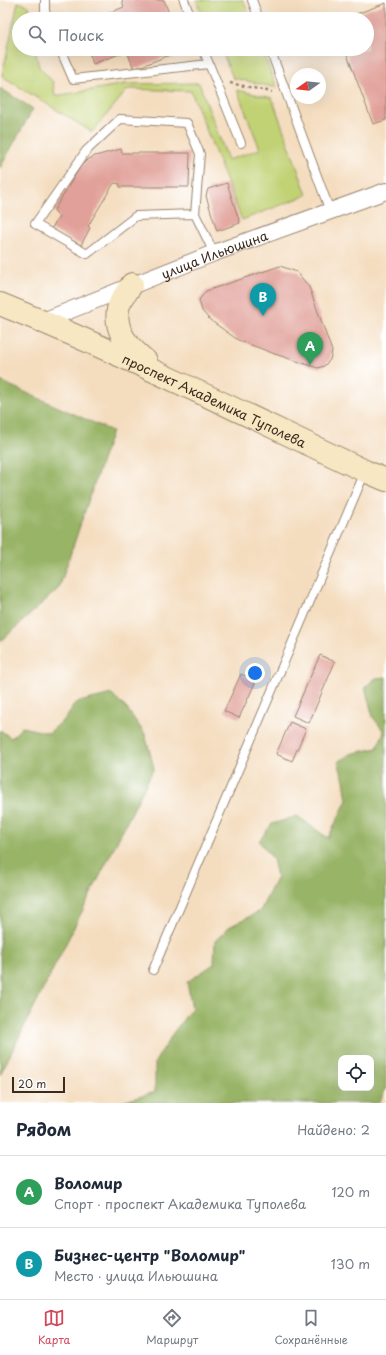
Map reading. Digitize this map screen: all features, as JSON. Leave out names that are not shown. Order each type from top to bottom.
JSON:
[{"type":"main road","points":[[132,284],[118,307],[118,320],[121,332],[126,343],[159,373]]},
{"type":"main road","name":"проспект Академика Туполева","points":[[0,304],[43,321],[159,373],[386,480]]},
{"type":"street","name":"улица Ильюшина","points":[[43,321],[214,252],[386,191]]},
{"type":"lane","points":[[45,0],[45,12]]},
{"type":"lane","points":[[184,0],[188,12]]},
{"type":"lane","points":[[252,0],[256,12]]},
{"type":"lane","points":[[63,56],[73,79],[209,64]]},
{"type":"lane","points":[[206,56],[241,143]]},
{"type":"lane","points":[[273,56],[330,211]]},
{"type":"lane","points":[[195,214],[136,216],[87,254],[34,224],[86,151],[120,118],[187,123],[200,154],[195,214],[214,252]]},
{"type":"lane","points":[[153,970],[365,471]]},
{"type":"path","points":[[216,80],[275,93]]},
{"type":"green space","points":[[196,0],[243,0],[248,12],[201,12]]},
{"type":"green space","points":[[18,2],[29,6],[29,12],[16,12]]},
{"type":"green space","points":[[12,30],[12,56],[37,56],[39,67],[53,82],[55,96],[126,84],[199,83],[228,160],[260,149],[237,90],[272,98],[307,195],[242,220],[191,91],[128,89],[92,132],[2,76]]},
{"type":"green space","points":[[224,56],[265,56],[277,88],[233,78]]},
{"type":"green space","points":[[0,88],[33,109],[0,168]]},
{"type":"green space","points":[[0,381],[112,431],[59,588],[0,642]]},
{"type":"green space","points":[[386,677],[386,1088],[379,1103],[119,1103],[155,1092],[155,1062],[173,1033],[192,1008],[187,982],[214,964],[215,941],[229,927],[260,911],[277,877],[273,859],[259,841],[272,824],[297,816],[328,838],[347,800],[344,780],[338,762],[350,754],[377,748],[384,732],[373,717],[365,687],[376,678]]},
{"type":"green space","points":[[112,694],[127,709],[145,734],[154,768],[0,1075],[0,730],[11,738],[22,727],[49,733],[67,717],[75,703]]},
{"type":"building","points":[[122,0],[164,0],[168,12],[112,12],[124,7]]},
{"type":"building","points":[[386,3],[386,120],[373,124],[348,56],[374,56],[374,12],[362,12]]},
{"type":"building","points":[[90,56],[114,56],[93,64]]},
{"type":"building","points":[[129,56],[167,56],[134,69]]},
{"type":"building","points":[[121,149],[122,153],[190,153],[189,187],[120,187],[120,184],[114,183],[88,226],[90,228],[81,245],[51,229],[59,217],[54,210],[81,166],[87,160],[95,156]]},
{"type":"building","points":[[227,183],[240,223],[217,231],[206,196],[208,189]]},
{"type":"building","points":[[280,266],[297,272],[309,287],[332,351],[330,360],[324,366],[318,368],[238,340],[210,320],[202,311],[199,300],[206,291]]},
{"type":"building","points":[[320,655],[335,662],[309,723],[293,716]]},
{"type":"building","points":[[241,674],[256,681],[239,718],[224,711]]},
{"type":"building","points":[[290,722],[306,729],[292,761],[276,754]]},
{"type":"place","name":"Бизнес-центр \"Воломир\"","points":[[263,316]]},
{"type":"place","name":"Воломир","points":[[310,365]]}]
